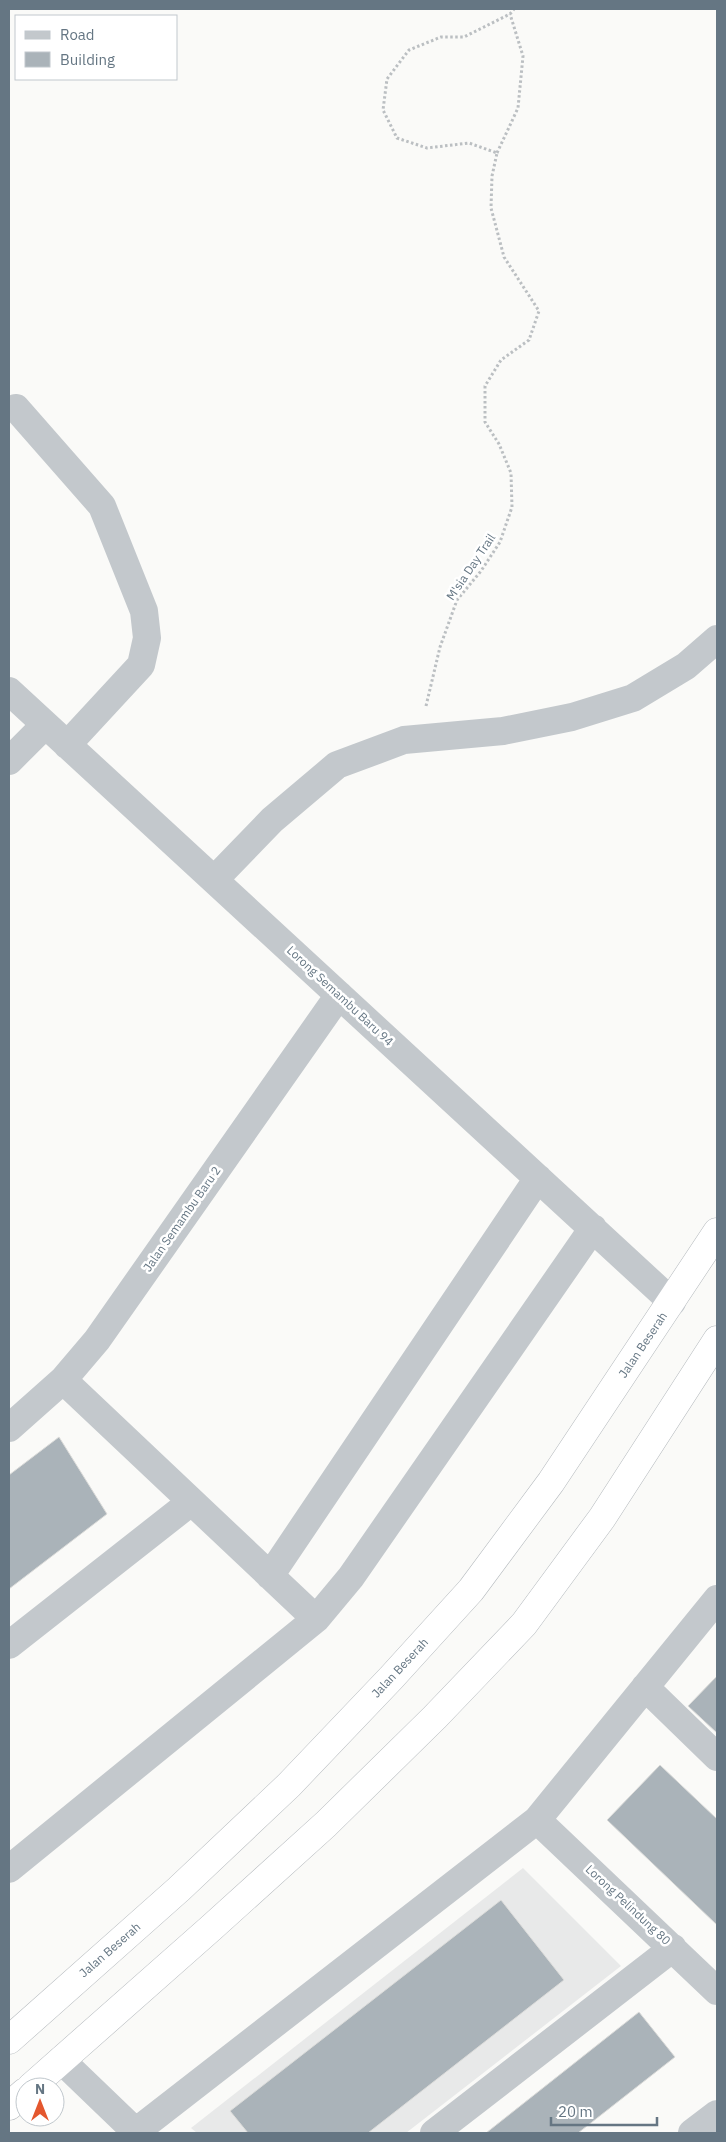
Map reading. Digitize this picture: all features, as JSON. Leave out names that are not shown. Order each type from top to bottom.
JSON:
[{"type":"highway","name":"Jalan Beserah","points":[[9,2040],[179,1889],[276,1798],[392,1678],[471,1590],[551,1482],[717,1232]]},
{"type":"highway","points":[[41,2077],[326,1824],[435,1717],[524,1624],[602,1518],[717,1340]]},
{"type":"street","points":[[16,408],[102,506],[144,611],[147,638],[141,665],[68,745]]},
{"type":"street","points":[[214,880],[272,820],[337,765],[404,740],[503,731],[572,717],[633,698],[686,666],[717,639]]},
{"type":"street","name":"Lorong Semambu Baru 94","points":[[9,691],[672,1302]]},
{"type":"street","points":[[9,761],[46,725]]},
{"type":"street","name":"Jalan Semambu Baru 2","points":[[9,1428],[63,1380],[97,1340],[339,995]]},
{"type":"street","points":[[270,1576],[538,1178]]},
{"type":"street","points":[[9,1869],[316,1619],[350,1578],[593,1228]]},
{"type":"street","points":[[63,1380],[316,1619]]},
{"type":"street","points":[[9,1645],[191,1502]]},
{"type":"street","points":[[61,2060],[136,2133],[538,1820],[717,1599]]},
{"type":"street","points":[[646,1687],[717,1757]]},
{"type":"street","name":"Lorong Pelindung 80","points":[[538,1820],[717,1991]]},
{"type":"street","points":[[434,2133],[673,1948]]},
{"type":"street","points":[[692,2133],[717,2114]]},
{"type":"path","points":[[510,14],[523,56],[518,108],[496,153],[469,143],[426,148],[397,138],[383,110],[387,79],[409,50],[441,36],[464,37],[510,14],[514,9]]},
{"type":"path","name":"M'sia Day Trail","points":[[404,740],[428,703],[440,647],[457,600],[481,571],[500,542],[512,507],[511,472],[499,444],[485,422],[485,386],[501,360],[529,340],[539,311],[504,257],[491,208],[492,176],[496,153]]},
{"type":"shaded area","points":[[523,1868],[621,1966],[406,2133],[197,2133],[191,2128]]},
{"type":"building","points":[[59,1437],[107,1514],[9,1589],[9,1475]]},
{"type":"building","points":[[717,1676],[717,1733],[688,1706]]},
{"type":"building","points":[[660,1765],[717,1819],[717,1925],[607,1820]]},
{"type":"building","points":[[501,1900],[564,1980],[368,2133],[248,2133],[230,2111]]},
{"type":"building","points":[[639,2012],[675,2057],[578,2133],[486,2133]]}]
